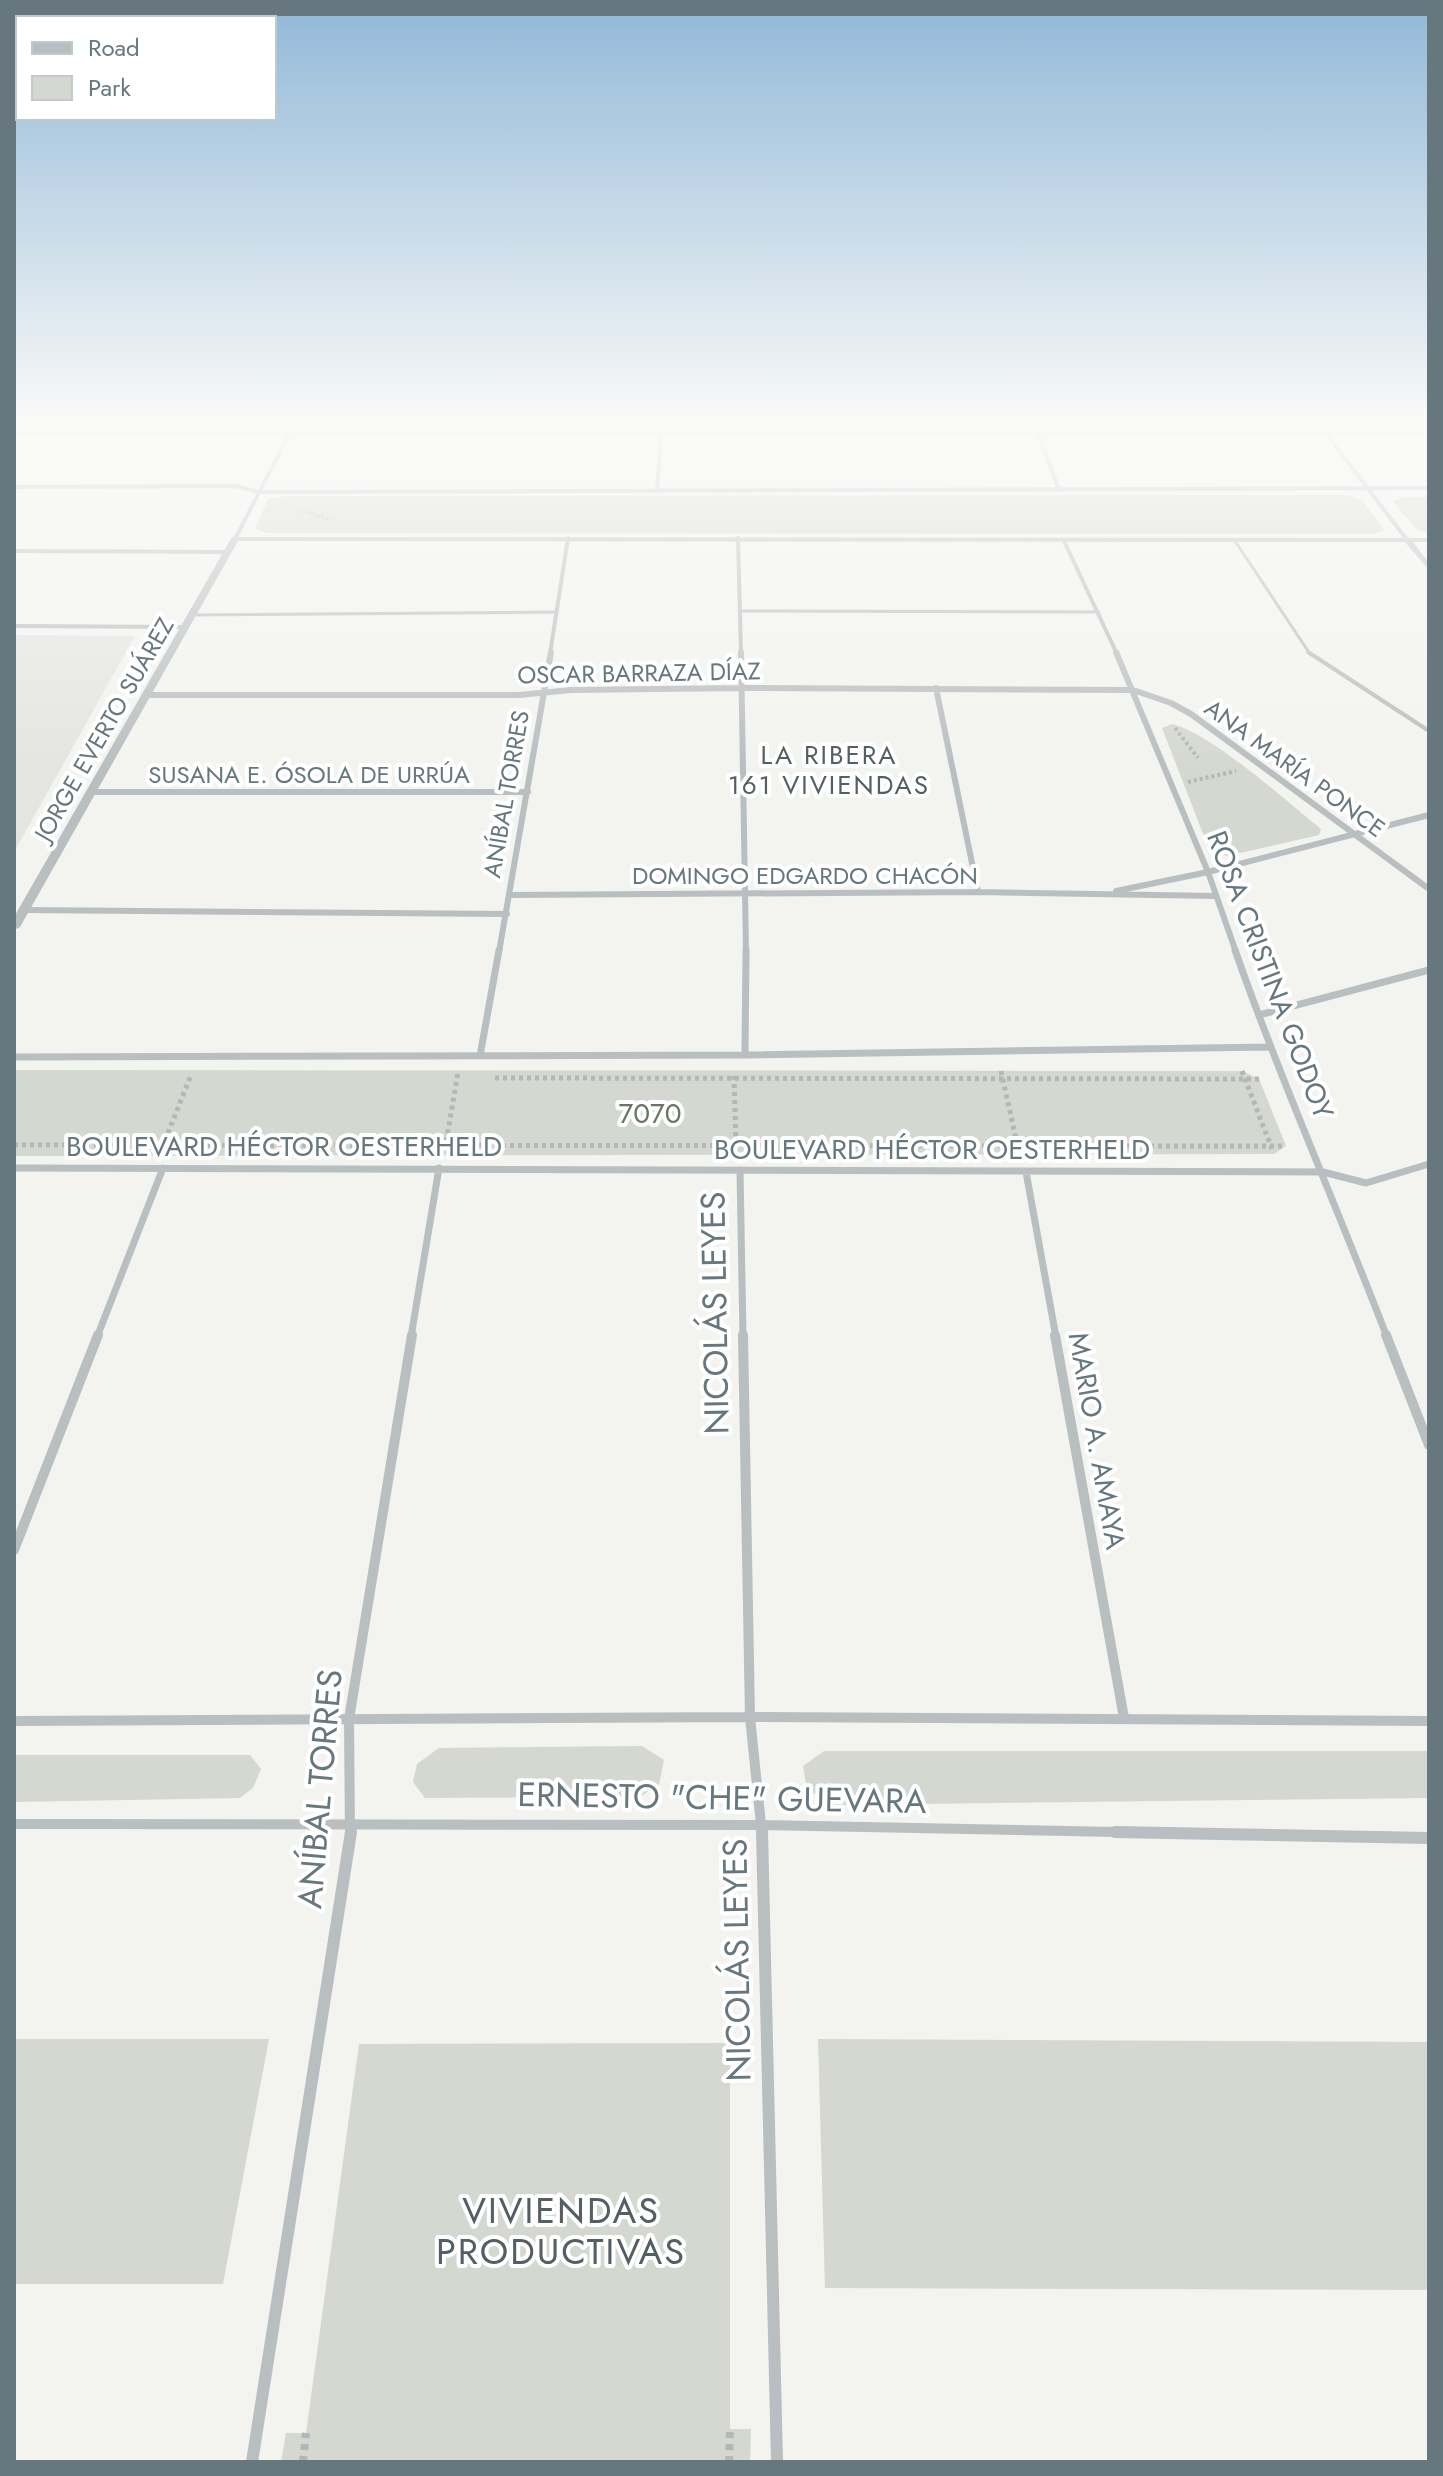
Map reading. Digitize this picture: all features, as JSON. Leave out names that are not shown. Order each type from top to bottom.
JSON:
[{"type":"street","points":[[235,539],[386,539]]},
{"type":"street","name":"JORGE EVERTO SUÁREZ","points":[[14,927],[235,539]]},
{"type":"street","name":"ANÍBAL TORRES","points":[[480,1056],[511,895],[568,539]]},
{"type":"street","points":[[738,539],[746,894],[745,1055]]},
{"type":"street","points":[[797,539],[1429,540]]},
{"type":"street","points":[[1407,540],[1429,568]]},
{"type":"street","name":"ROSA CRISTINA GODOY","points":[[1064,541],[1133,690],[1208,872],[1269,1047],[1323,1172],[1427,1431],[1429,1445]]},
{"type":"street","points":[[14,551],[227,552]]},
{"type":"street","points":[[14,626],[185,627]]},
{"type":"street","name":"OSCAR BARRAZA DÍAZ","points":[[146,695],[519,695],[545,691],[741,688],[1133,690]]},
{"type":"street","points":[[936,688],[978,892]]},
{"type":"street","name":"ANA MARÍA PONCE","points":[[1133,690],[1171,703],[1191,714],[1429,889]]},
{"type":"street","name":"SUSANA E. ÓSOLA DE URRÚA","points":[[91,792],[528,792]]},
{"type":"street","name":"DOMINGO EDGARDO CHACÓN","points":[[1099,894],[1208,872],[1429,815]]},
{"type":"street","name":"DOMINGO EDGARDO CHACÓN","points":[[511,895],[978,892],[1216,896]]},
{"type":"street","points":[[24,910],[507,914]]},
{"type":"street","points":[[1259,1015],[1429,970]]},
{"type":"street","points":[[14,1057],[745,1055],[1269,1047]]},
{"type":"street","name":"BOULEVARD HÉCTOR OESTERHELD","points":[[14,1168],[1323,1172],[1366,1183],[1429,1164]]},
{"type":"street","points":[[14,1550],[163,1168]]},
{"type":"street","name":"ANÍBAL TORRES","points":[[252,2462],[352,1823],[349,1719],[439,1168]]},
{"type":"street","name":"NICOLÁS LEYES","points":[[740,1170],[750,1717],[762,1825],[777,2462]]},
{"type":"street","name":"MARIO A. AMAYA","points":[[1026,1172],[1124,1718]]},
{"type":"street","points":[[14,1721],[750,1717],[1429,1721]]},
{"type":"street","name":"ERNESTO \"CHE\" GUEVARA","points":[[14,1824],[762,1825],[1429,1838]]},
{"type":"lane","points":[[1235,541],[1308,653],[1429,731]]},
{"type":"lane","points":[[740,611],[1099,612]]},
{"type":"lane","points":[[192,615],[557,612]]},
{"type":"path","points":[[1172,724],[1198,758]]},
{"type":"path","points":[[1184,783],[1245,769]]},
{"type":"path","points":[[443,1155],[458,1071]]},
{"type":"path","points":[[735,1071],[735,1155]]},
{"type":"path","points":[[1001,1071],[1019,1155]]},
{"type":"path","points":[[1242,1071],[1274,1154]]},
{"type":"path","points":[[158,1155],[192,1075],[175,1077]]},
{"type":"path","points":[[441,1078],[472,1078]]},
{"type":"path","points":[[488,1078],[1259,1079]]},
{"type":"path","points":[[14,1145],[1286,1146]]},
{"type":"path","points":[[729,2462],[730,2430]]},
{"type":"path","points":[[303,2462],[306,2433]]},
{"type":"shaded area","points":[[14,635],[135,636],[14,852]]},
{"type":"green space","points":[[1172,724],[1207,740],[1248,769],[1321,829],[1319,835],[1227,856],[1209,849],[1162,728]]},
{"type":"green space","name":"7070","points":[[14,1070],[1242,1071],[1259,1079],[1286,1146],[1274,1154],[14,1156]]},
{"type":"green space","points":[[642,1746],[664,1760],[659,1785],[639,1797],[425,1798],[413,1782],[417,1764],[439,1748]]},
{"type":"green space","points":[[824,1751],[1429,1751],[1429,1798],[832,1805],[807,1789],[803,1766]]},
{"type":"green space","points":[[14,1755],[250,1755],[261,1769],[253,1788],[240,1798],[14,1802]]},
{"type":"green space","points":[[14,2039],[269,2039],[223,2284],[14,2284]]},
{"type":"green space","points":[[818,2039],[1429,2042],[1429,2290],[825,2288]]},
{"type":"green space","points":[[730,2043],[730,2429],[751,2429],[750,2462],[281,2462],[286,2433],[306,2433],[359,2044]]},
{"type":"district","name":"LA RIBERA 161 VIVIENDAS","points":[[829,770]]},
{"type":"district","name":"VIVIENDAS PRODUCTIVAS","points":[[561,2230]]}]
